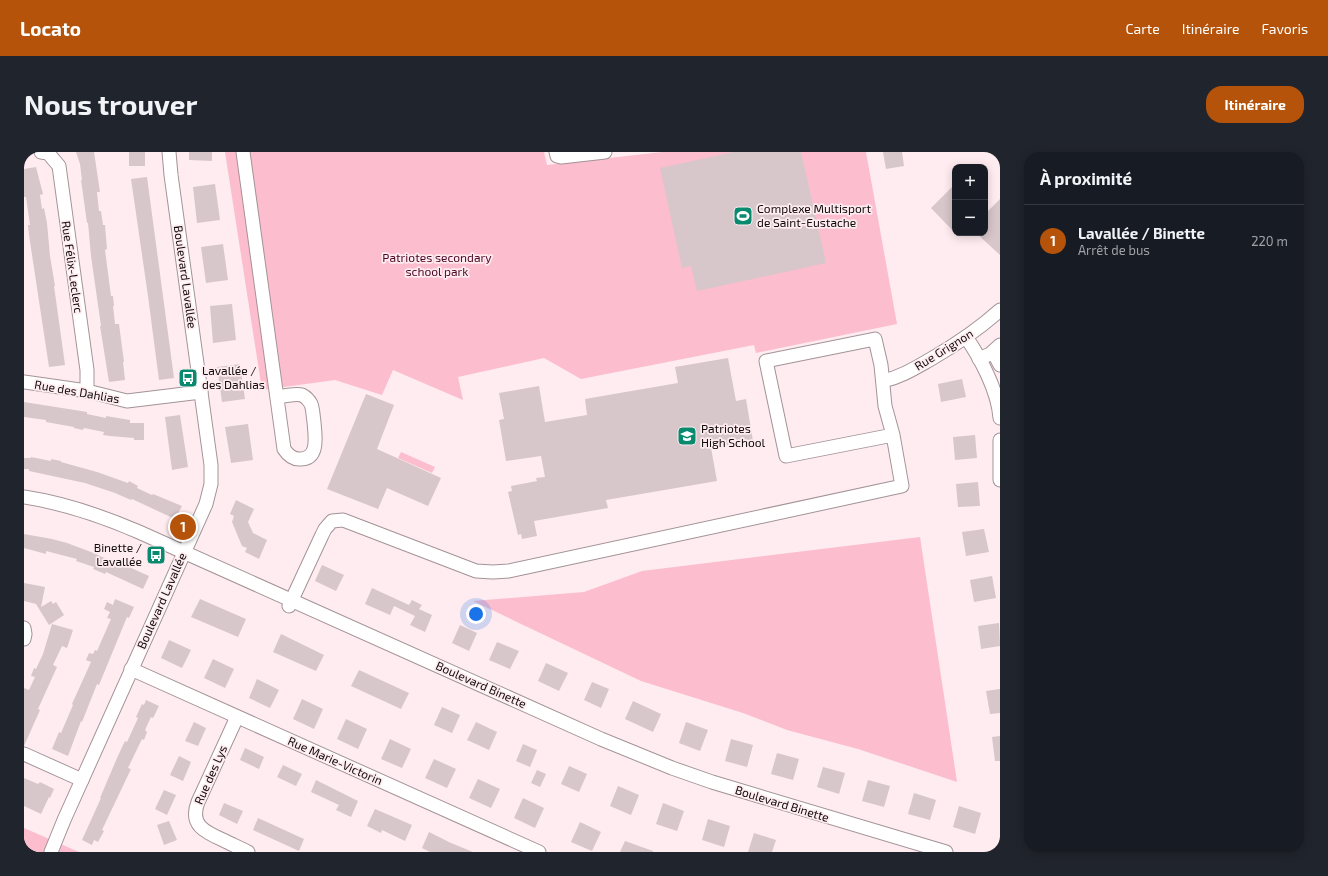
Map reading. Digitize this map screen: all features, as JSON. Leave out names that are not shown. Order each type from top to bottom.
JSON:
[{"type":"street","name":"Rue Félix-Leclerc","points":[[41,152],[48,154],[59,166],[86,370],[87,391]]},
{"type":"street","name":"Boulevard Lavallée","points":[[51,852],[61,826],[206,504],[212,481],[201,392],[170,175],[169,152]]},
{"type":"street","points":[[243,152],[284,449],[288,455],[293,458],[307,458],[312,454],[316,441],[312,405],[308,399],[298,394],[277,397]]},
{"type":"street","points":[[556,152],[557,156],[560,157],[605,152]]},
{"type":"street","name":"Rue Grignon","points":[[883,381],[898,377],[910,371],[966,337],[1000,310]]},
{"type":"street","points":[[966,337],[979,359],[998,398],[1000,418]]},
{"type":"street","points":[[290,603],[325,529],[332,521],[343,520],[476,571],[493,572],[509,571],[902,486],[893,435],[885,406],[881,365],[875,339],[766,361],[786,456],[893,435]]},
{"type":"street","points":[[979,359],[996,348],[1000,365]]},
{"type":"street","name":"Rue des Dahlias","points":[[24,382],[87,391],[127,401],[201,392]]},
{"type":"street","points":[[1000,440],[1000,480]]},
{"type":"street","name":"Boulevard Binette","points":[[24,497],[66,506],[96,515],[290,603],[601,739],[672,768],[740,791],[946,852]]},
{"type":"street","name":"Boulevard Binette","points":[[24,503],[61,511],[95,521],[182,555]]},
{"type":"street","name":"Boulevard Binette","points":[[290,603],[572,733],[662,771],[728,795],[921,852]]},
{"type":"street","points":[[24,628],[24,639]]},
{"type":"street","name":"Rue Marie-Victorin","points":[[131,669],[539,852]]},
{"type":"street","name":"Rue des Lys","points":[[236,717],[198,802],[195,816],[198,825],[204,831],[248,852]]},
{"type":"street","points":[[24,754],[82,780]]},
{"type":"green space","name":"Patriotes secondary school park","points":[[225,152],[544,152],[547,165],[662,152],[866,152],[897,324],[756,353],[754,345],[581,379],[544,358],[458,377],[463,400],[393,370],[382,395],[335,380],[262,390]]},
{"type":"green space","points":[[401,452],[435,467],[432,473],[398,458]]},
{"type":"green space","points":[[920,537],[957,782],[858,749],[787,730],[743,713],[641,681],[473,601],[584,592],[642,571]]},
{"type":"green space","points":[[24,828],[79,852],[24,852]]},
{"type":"building","points":[[76,152],[94,152],[100,192],[97,192],[99,211],[101,211],[103,225],[105,225],[107,249],[105,250],[111,296],[113,296],[115,324],[119,324],[125,380],[109,382],[100,326],[80,164]]},
{"type":"building","points":[[129,152],[145,152],[145,166],[129,166]]},
{"type":"building","points":[[189,152],[212,152],[212,161],[189,160]]},
{"type":"building","name":"Complexe Multisport de Saint-Eustache","points":[[734,152],[801,152],[826,263],[697,291],[691,266],[682,268],[660,168]]},
{"type":"building","points":[[883,152],[902,152],[904,166],[886,169]]},
{"type":"building","points":[[36,167],[43,194],[40,195],[42,209],[44,208],[47,223],[65,365],[49,367],[29,235],[28,225],[30,225],[26,197],[24,197],[24,169]]},
{"type":"building","points":[[147,177],[174,378],[159,380],[131,179]]},
{"type":"building","points":[[215,184],[220,220],[197,223],[193,187]]},
{"type":"building","points":[[952,187],[952,230],[931,208]]},
{"type":"building","points":[[1000,199],[1000,255],[979,236],[988,236],[988,211]]},
{"type":"building","points":[[223,244],[228,280],[206,283],[201,247]]},
{"type":"building","points":[[232,304],[236,340],[213,343],[210,306]]},
{"type":"building","points":[[728,358],[736,401],[746,399],[753,441],[711,448],[717,481],[606,500],[608,508],[534,521],[537,536],[522,539],[521,534],[518,535],[508,492],[512,491],[511,486],[537,481],[536,478],[545,477],[541,456],[506,461],[499,420],[504,419],[499,393],[539,386],[545,422],[587,415],[585,399],[678,383],[675,367]]},
{"type":"building","points":[[240,364],[245,399],[222,402],[217,367]]},
{"type":"building","points":[[962,379],[966,397],[941,402],[938,384]]},
{"type":"building","points":[[366,394],[394,405],[377,449],[441,478],[428,506],[387,488],[378,509],[327,489]]},
{"type":"building","points":[[24,402],[87,412],[87,414],[106,418],[106,416],[130,420],[130,423],[144,423],[144,440],[134,440],[134,438],[103,435],[104,432],[84,428],[83,430],[46,422],[46,420],[24,417]]},
{"type":"building","points":[[180,415],[188,467],[172,470],[165,417]]},
{"type":"building","points":[[248,424],[253,460],[231,463],[225,427]]},
{"type":"building","points":[[975,435],[977,458],[955,460],[953,437]]},
{"type":"building","points":[[31,457],[51,461],[51,459],[61,461],[128,483],[129,481],[138,486],[137,488],[182,506],[175,519],[132,499],[131,500],[85,483],[24,469],[24,458]]},
{"type":"building","points":[[978,482],[980,506],[958,507],[956,484]]},
{"type":"building","points":[[236,500],[254,509],[248,522],[253,533],[267,540],[259,559],[245,552],[247,548],[242,546],[232,522],[234,516],[230,514]]},
{"type":"building","points":[[984,529],[989,552],[966,556],[962,532]]},
{"type":"building","points":[[24,534],[67,543],[120,565],[120,563],[149,576],[143,589],[106,572],[105,574],[93,569],[94,567],[76,561],[77,559],[46,551],[46,554],[24,548]]},
{"type":"building","points":[[322,565],[344,575],[336,591],[315,581]]},
{"type":"building","points":[[992,576],[996,598],[974,602],[970,580]]},
{"type":"building","points":[[24,583],[45,587],[41,607],[51,601],[53,604],[56,602],[64,615],[49,625],[36,604],[24,601]]},
{"type":"building","points":[[372,588],[409,605],[412,600],[422,605],[419,609],[432,615],[425,632],[410,625],[415,616],[394,606],[390,615],[365,604]]},
{"type":"building","points":[[115,599],[134,607],[129,618],[127,617],[99,685],[97,684],[68,756],[52,749],[59,732],[61,733],[91,662],[86,660],[89,653],[93,654],[95,650],[97,651],[111,619],[107,618],[110,612],[104,609],[107,602],[113,605]]},
{"type":"building","points":[[200,599],[246,619],[238,637],[191,617]]},
{"type":"building","points":[[999,623],[1000,646],[981,649],[978,626]]},
{"type":"building","points":[[52,624],[73,630],[67,648],[62,646],[53,665],[57,667],[38,709],[40,710],[24,746],[24,688],[29,690],[35,677],[31,676],[43,654]]},
{"type":"building","points":[[460,625],[477,633],[469,651],[452,643]]},
{"type":"building","points":[[281,634],[324,655],[316,671],[273,652]]},
{"type":"building","points":[[169,640],[191,650],[182,668],[161,658]]},
{"type":"building","points":[[497,642],[519,651],[510,669],[489,660]]},
{"type":"building","points":[[213,659],[234,669],[225,688],[204,678]]},
{"type":"building","points":[[546,663],[568,673],[559,691],[538,681]]},
{"type":"building","points":[[359,670],[409,693],[401,709],[351,686]]},
{"type":"building","points":[[257,679],[279,690],[270,708],[249,698]]},
{"type":"building","points":[[592,682],[609,689],[601,708],[584,700]]},
{"type":"building","points":[[1000,689],[1000,713],[990,714],[986,691]]},
{"type":"building","points":[[302,699],[323,709],[314,729],[293,719]]},
{"type":"building","points":[[146,700],[159,706],[153,718],[151,717],[145,730],[147,732],[144,740],[142,739],[128,768],[131,769],[102,830],[104,831],[98,842],[94,840],[92,845],[82,840],[117,758],[125,741],[127,742],[138,718],[136,717],[142,704],[144,705]]},
{"type":"building","points":[[633,701],[661,714],[653,732],[625,719]]},
{"type":"building","points":[[442,707],[460,715],[452,733],[434,725]]},
{"type":"building","points":[[346,719],[367,729],[358,749],[337,739]]},
{"type":"building","points":[[194,722],[206,728],[198,746],[185,741]]},
{"type":"building","points":[[476,722],[497,732],[489,750],[467,740]]},
{"type":"building","points":[[686,722],[708,730],[700,751],[679,743]]},
{"type":"building","points":[[1000,736],[1000,761],[995,761],[992,737]]},
{"type":"building","points":[[390,739],[411,749],[402,768],[381,759]]},
{"type":"building","points":[[731,739],[753,745],[747,767],[725,761]]},
{"type":"building","points":[[523,744],[537,750],[530,767],[516,761]]},
{"type":"building","points":[[245,748],[264,757],[259,769],[240,760]]},
{"type":"building","points":[[777,753],[799,759],[793,780],[771,774]]},
{"type":"building","points":[[179,756],[191,762],[183,781],[170,775]]},
{"type":"building","points":[[434,759],[456,769],[447,788],[425,778]]},
{"type":"building","points":[[283,765],[302,774],[296,786],[277,777]]},
{"type":"building","points":[[569,766],[587,774],[579,792],[561,784]]},
{"type":"building","points":[[823,767],[845,773],[839,794],[817,787]]},
{"type":"building","points":[[537,770],[546,774],[540,787],[531,783]]},
{"type":"building","points":[[24,778],[38,784],[40,782],[54,789],[41,814],[24,806]]},
{"type":"building","points":[[478,779],[500,789],[491,808],[469,798]]},
{"type":"building","points":[[316,780],[358,801],[351,817],[336,810],[339,805],[311,792]]},
{"type":"building","points":[[868,780],[890,786],[884,807],[862,801]]},
{"type":"building","points":[[618,786],[639,795],[631,815],[610,806]]},
{"type":"building","points":[[164,790],[176,795],[167,815],[155,809]]},
{"type":"building","points":[[914,793],[936,800],[930,820],[908,814]]},
{"type":"building","points":[[523,798],[544,808],[535,828],[514,818]]},
{"type":"building","points":[[224,803],[243,811],[237,824],[219,815]]},
{"type":"building","points":[[663,803],[684,811],[677,831],[656,824]]},
{"type":"building","points":[[959,806],[981,813],[975,834],[953,827]]},
{"type":"building","points":[[375,809],[412,825],[405,841],[382,830],[381,833],[367,826]]},
{"type":"building","points":[[258,818],[304,839],[299,851],[253,830]]},
{"type":"building","points":[[708,819],[730,826],[724,847],[702,840]]},
{"type":"building","points":[[169,821],[177,840],[164,845],[157,825]]},
{"type":"building","points":[[580,822],[601,832],[592,851],[571,842]]},
{"type":"building","points":[[429,832],[473,852],[430,852],[422,848]]},
{"type":"building","points":[[754,833],[776,840],[772,852],[748,852]]},
{"type":"building","points":[[625,841],[653,851],[653,852],[620,852]]},
{"type":"place","name":"Complexe Multisport de Saint-Eustache","points":[[743,216]]},
{"type":"place","name":"Lavallée / des Dahlias","points":[[188,378]]},
{"type":"place","name":"Patriotes High School","points":[[687,436]]},
{"type":"place","name":"Lavallée / Binette","points":[[183,527]]},
{"type":"place","name":"Binette / Lavallée","points":[[156,555]]}]
